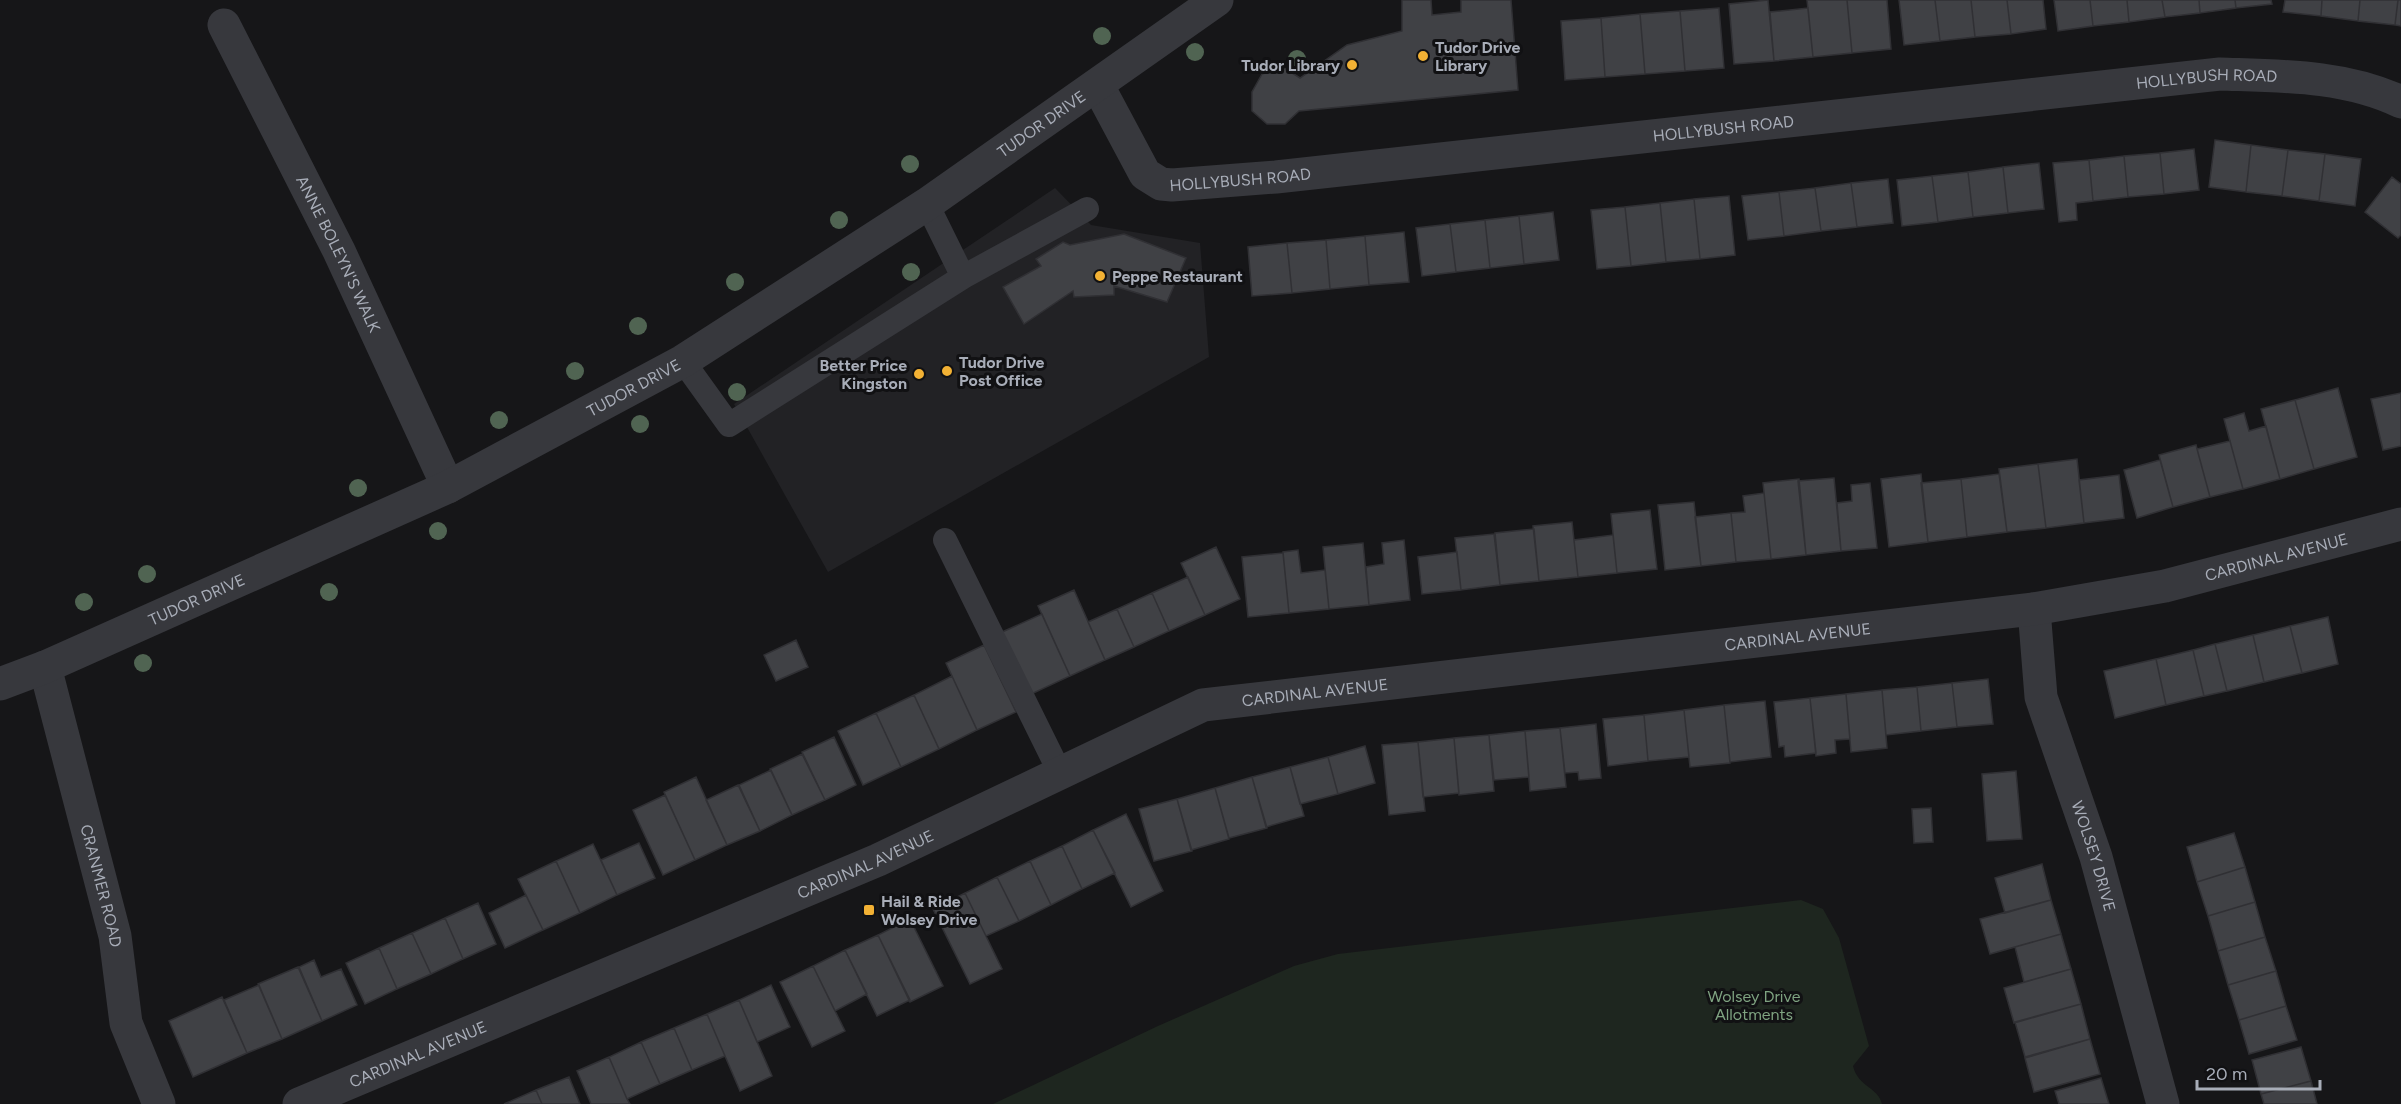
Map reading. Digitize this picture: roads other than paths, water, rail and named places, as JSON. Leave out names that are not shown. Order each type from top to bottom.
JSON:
[{"type":"street","name":"TUDOR DRIVE","points":[[0,684],[45,667],[448,488],[682,361],[927,204],[1098,86],[1217,0]]},
{"type":"street","name":"ANNE BOLEYN'S WALK","points":[[222,13],[339,251],[448,488]]},
{"type":"street","name":"HOLLYBUSH ROAD","points":[[1098,86],[1145,174],[1161,184],[1172,185],[1288,176],[2220,74],[2286,76],[2342,82],[2401,102]]},
{"type":"street","name":"CARDINAL AVENUE","points":[[299,1104],[878,860],[1203,705],[2034,609],[2165,586],[2401,524]]},
{"type":"street","name":"WOLSEY DRIVE","points":[[2034,609],[2041,697],[2096,857],[2163,1104]]},
{"type":"street","name":"CRANMER ROAD","points":[[45,667],[115,936],[126,1023],[159,1104]]},
{"type":"lane","points":[[927,204],[963,277]]},
{"type":"lane","points":[[682,361],[729,425],[963,277],[1087,209]]},
{"type":"lane","points":[[945,540],[1060,773]]},
{"type":"place","name":"Tudor Drive Library","points":[[1423,56]]},
{"type":"place","name":"Tudor Library","points":[[1352,65]]},
{"type":"place","name":"Peppe Restaurant","points":[[1100,276]]},
{"type":"place","name":"Tudor Drive Post Office","points":[[947,371]]},
{"type":"place","name":"Better Price Kingston","points":[[919,374]]},
{"type":"place","name":"Hail & Ride Wolsey Drive","points":[[869,910]]},
{"type":"park label","name":"Wolsey Drive Allotments","points":[[1754,1005]]}]
